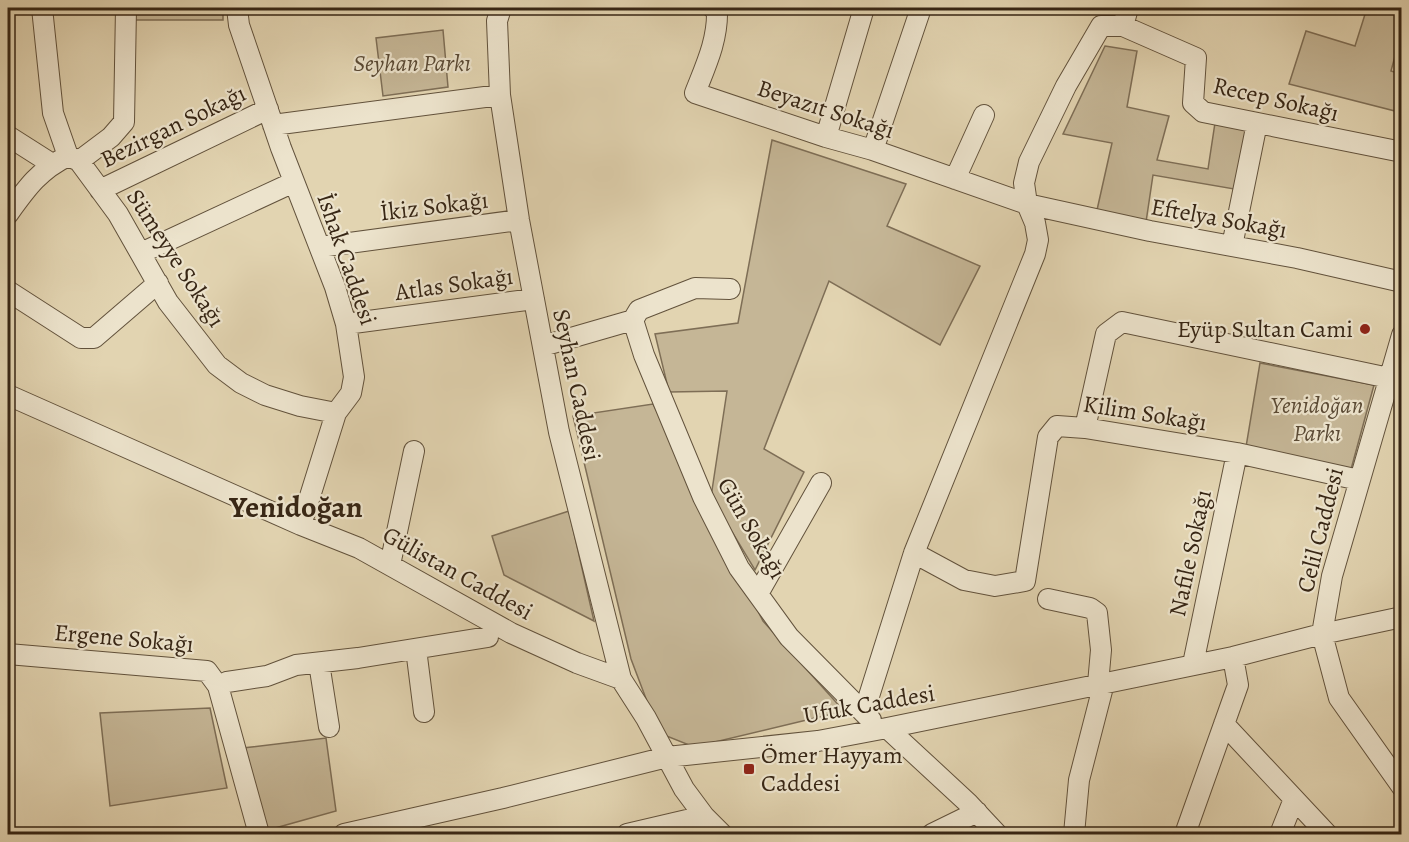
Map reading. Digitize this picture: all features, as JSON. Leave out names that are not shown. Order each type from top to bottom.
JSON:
[{"type":"street","points":[[42,8],[52,113],[66,160]]},
{"type":"street","points":[[8,214],[34,179],[111,137],[124,122],[126,8]]},
{"type":"street","name":"İshak Caddesi","points":[[237,8],[239,25],[346,324],[354,377],[351,393],[336,413],[301,525]]},
{"type":"street","name":"Seyhan Caddesi","points":[[501,8],[497,21],[500,95],[519,220],[559,432],[621,679],[646,718],[684,789],[704,816],[722,834]]},
{"type":"street","name":"Beyazıt Sokağı","points":[[713,8],[717,10],[717,25],[712,52],[695,93],[826,137],[873,150],[1027,204]]},
{"type":"street","points":[[826,137],[864,8]]},
{"type":"street","points":[[873,150],[921,8]]},
{"type":"street","points":[[864,712],[914,553],[1035,254],[1038,240],[1035,223],[1027,204],[1024,183],[1029,162],[1066,86],[1101,26],[1126,17]]},
{"type":"street","name":"Recep Sokağı","points":[[1126,17],[1196,58],[1193,103],[1203,112],[1401,152]]},
{"type":"street","name":"Bezirgan Sokağı","points":[[100,190],[271,117],[500,95]]},
{"type":"street","points":[[955,178],[984,115]]},
{"type":"street","points":[[1232,246],[1257,123]]},
{"type":"street","points":[[8,136],[66,160]]},
{"type":"street","name":"Sümeyye Sokağı","points":[[66,160],[100,190],[118,214],[168,302],[217,365],[242,383],[265,395],[300,406],[336,413]]},
{"type":"street","points":[[141,253],[294,182]]},
{"type":"street","name":"Eftelya Sokağı","points":[[1027,204],[1150,231],[1297,258],[1401,282]]},
{"type":"street","name":"İkiz Sokağı","points":[[320,247],[519,220]]},
{"type":"street","points":[[8,291],[81,338],[93,338],[158,283]]},
{"type":"street","points":[[543,346],[633,320],[639,310],[695,288],[730,289]]},
{"type":"street","name":"Atlas Sokağı","points":[[346,324],[534,299]]},
{"type":"street","name":"Gün Sokağı","points":[[633,320],[644,355],[703,497],[740,568],[789,637],[864,712],[977,812],[997,834]]},
{"type":"street","points":[[1085,428],[1106,334],[1122,322],[1393,387]]},
{"type":"street","name":"Celil Caddesi","points":[[1322,634],[1332,576],[1359,480],[1393,387],[1401,335]]},
{"type":"street","name":"Gülistan Caddesi","points":[[8,395],[301,525],[359,548],[511,633],[577,663],[621,679]]},
{"type":"street","name":"Kilim Sokağı","points":[[914,553],[964,580],[995,586],[1025,582],[1048,437],[1057,426],[1085,428],[1237,453],[1359,480]]},
{"type":"street","points":[[390,565],[414,451]]},
{"type":"street","name":"Nafile Sokağı","points":[[1192,664],[1237,453]]},
{"type":"street","points":[[759,592],[821,483]]},
{"type":"street","points":[[1048,598],[1090,608],[1097,613],[1101,650],[1101,683],[1079,780],[1074,834]]},
{"type":"street","name":"Ufuk Caddesi","points":[[344,834],[369,832],[667,757],[818,741],[1233,657],[1401,617]]},
{"type":"street","points":[[1322,634],[1339,698],[1401,787]]},
{"type":"street","points":[[259,834],[218,686],[227,682],[267,676],[296,665],[488,637]]},
{"type":"street","points":[[416,649],[423,712]]},
{"type":"street","name":"Ergene Sokağı","points":[[8,654],[207,671],[218,686]]},
{"type":"street","points":[[1185,834],[1238,685],[1233,657]]},
{"type":"street","points":[[319,663],[329,727]]},
{"type":"street","points":[[1224,724],[1327,834]]},
{"type":"street","points":[[1280,834],[1294,799]]},
{"type":"street","points":[[932,834],[977,812]]},
{"type":"street","points":[[627,834],[704,816]]},
{"type":"green space","points":[[132,8],[223,8],[223,20],[132,20]]},
{"type":"green space","points":[[1367,8],[1401,8],[1401,34],[1391,71],[1401,74],[1401,89],[1395,111],[1289,84],[1306,31],[1355,46]]},
{"type":"green space","name":"Seyhan Parkı","points":[[443,30],[448,87],[383,96],[376,38]]},
{"type":"green space","points":[[1105,46],[1137,51],[1127,107],[1169,116],[1157,160],[1208,169],[1215,123],[1246,130],[1234,189],[1153,175],[1146,222],[1097,210],[1112,143],[1063,134]]},
{"type":"green space","points":[[772,140],[906,184],[887,226],[980,266],[940,345],[829,281],[764,449],[804,472],[755,570],[711,497],[727,391],[669,392],[655,334],[738,323]]},
{"type":"green space","name":"Yenidoğan Parkı","points":[[1260,363],[1374,385],[1350,473],[1246,447]]},
{"type":"green space","points":[[653,404],[763,621],[844,711],[694,747],[659,733],[631,659],[573,416]]},
{"type":"green space","points":[[569,511],[594,621],[504,575],[492,536]]},
{"type":"green space","points":[[210,708],[227,788],[110,806],[100,713]]},
{"type":"green space","points":[[326,738],[336,811],[268,830],[243,748]]},
{"type":"place","name":"Eyüp Sultan Cami","points":[[1365,329]]},
{"type":"place","name":"Ömer Hayyam Caddesi","points":[[749,769]]},
{"type":"district","name":"Yenidoğan","points":[[296,507]]}]
